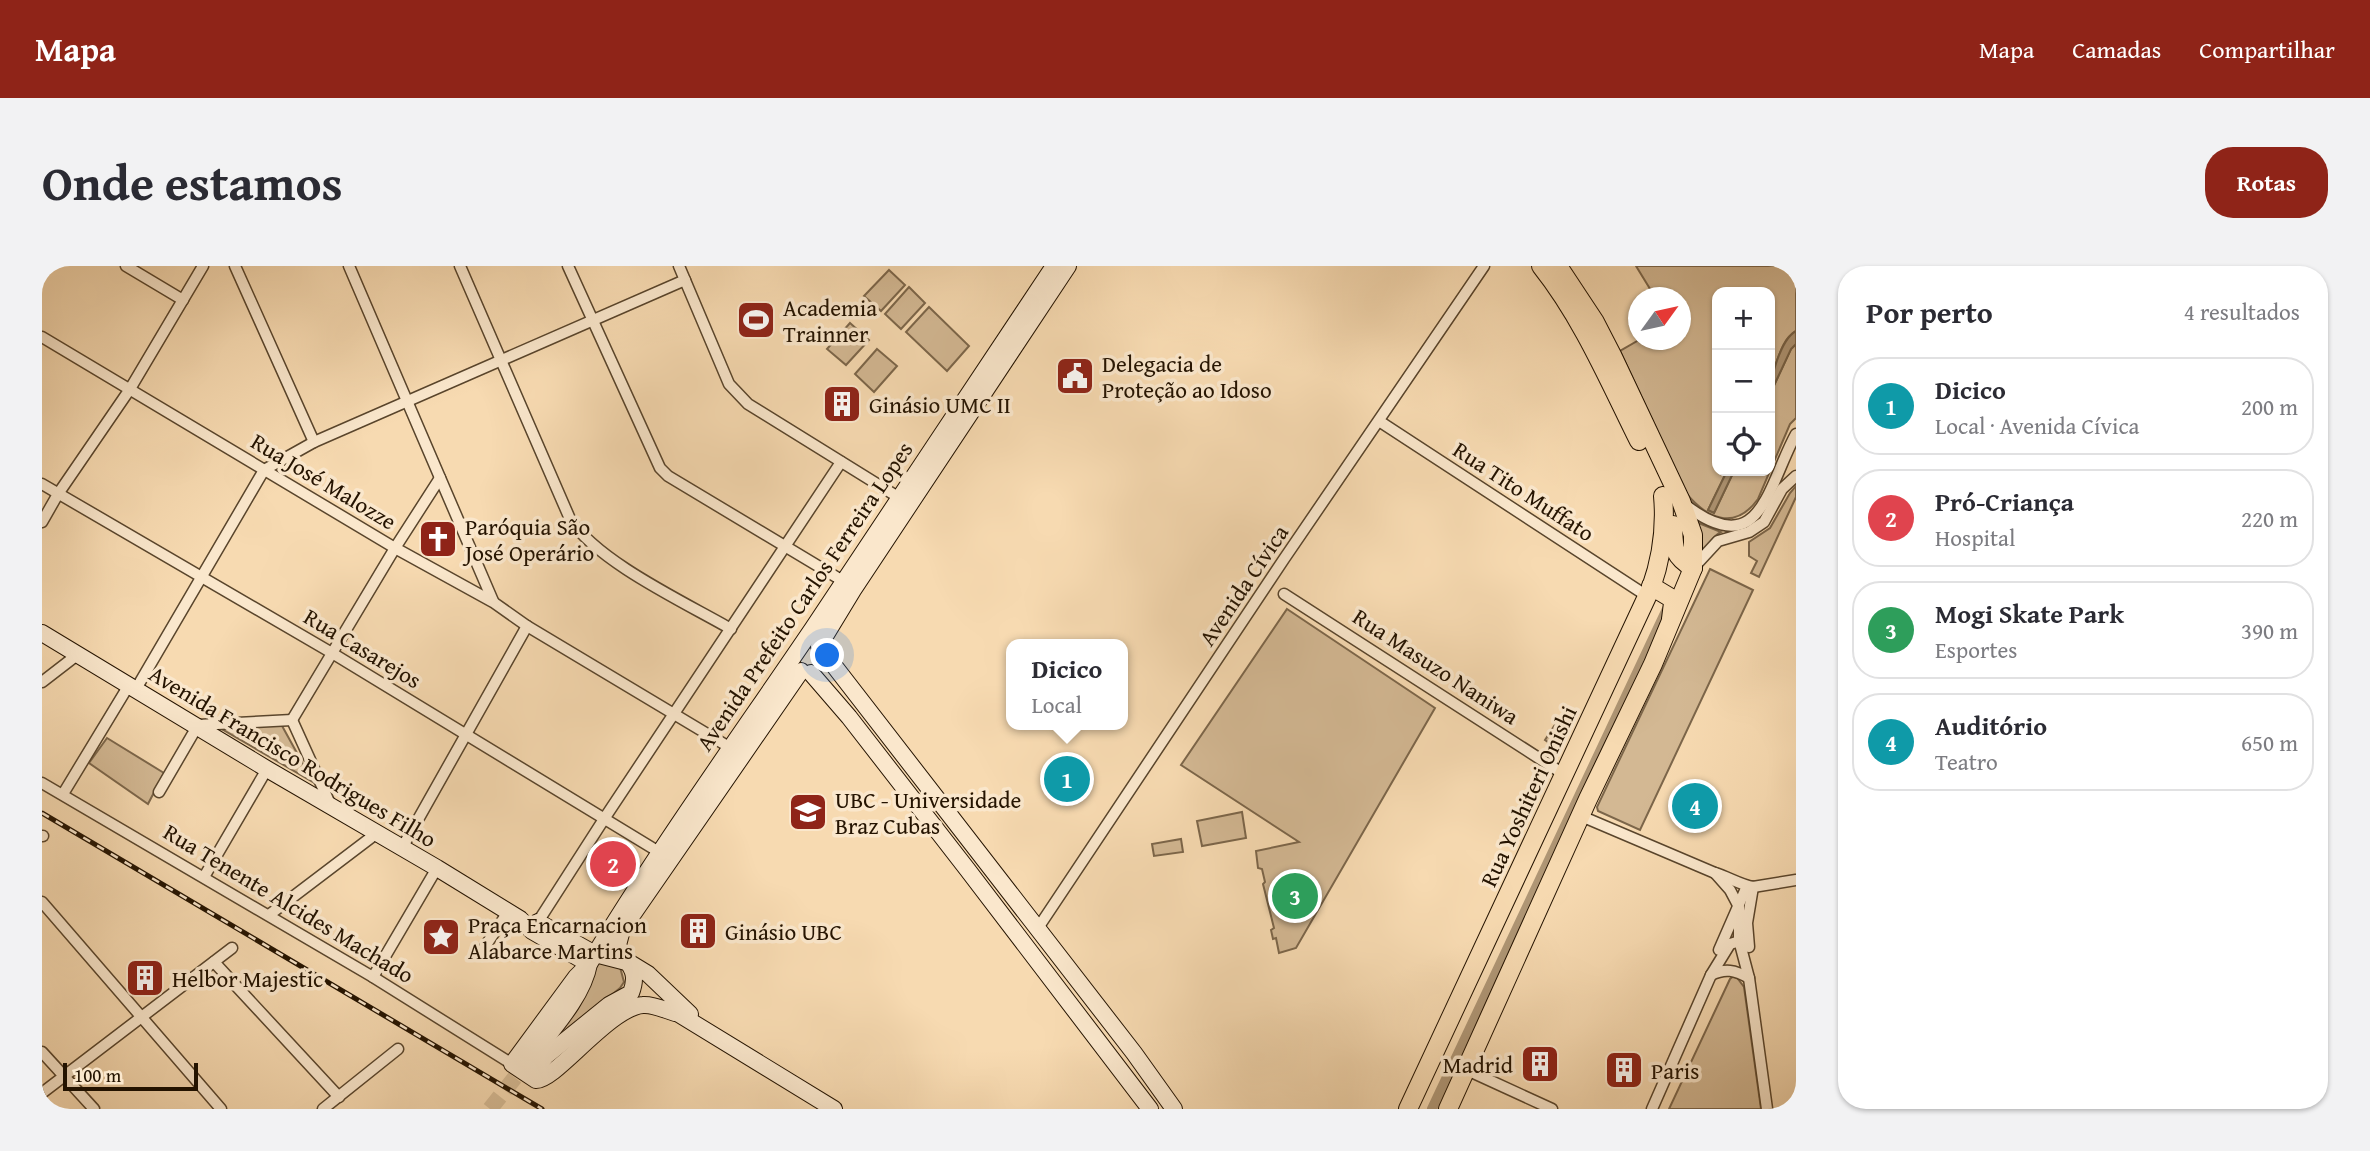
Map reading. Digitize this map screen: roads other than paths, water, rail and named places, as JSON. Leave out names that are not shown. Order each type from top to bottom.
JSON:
[{"type":"main road","name":"Avenida Prefeito Carlos Ferreira Lopes","points":[[526,1064],[578,993],[592,959],[659,852],[1054,266]]},
{"type":"main road","name":"Avenida Prefeito Carlos Ferreira Lopes","points":[[822,650],[853,590],[1068,266]]},
{"type":"main road","points":[[1541,266],[1557,286],[1589,339],[1656,477],[1672,521],[1675,553],[1680,560],[1693,568]]},
{"type":"main road","points":[[1448,1109],[1670,626],[1693,568],[1693,535],[1681,501],[1606,344],[1559,266]]},
{"type":"main road","name":"Rua Yoshiteri Onishi","points":[[1408,1109],[1649,591],[1658,569],[1664,534],[1663,496]]},
{"type":"main road","points":[[1649,591],[1661,590],[1672,600],[1670,626]]},
{"type":"main road","name":"Avenida Francisco Rodrigues Filho","points":[[42,633],[267,769],[592,959],[629,963],[648,974],[710,1033]]},
{"type":"main road","points":[[805,643],[822,650],[1167,1097],[1148,1105],[849,717],[796,663],[797,649],[805,643]]},
{"type":"main road","points":[[806,672],[822,667],[822,650]]},
{"type":"main road","name":"Avenida Prefeito Carlos Ferreira Lopes","points":[[631,993],[635,978],[618,946],[622,930],[806,672]]},
{"type":"main road","points":[[963,864],[974,845]]},
{"type":"main road","points":[[963,864],[986,861]]},
{"type":"main road","points":[[631,993],[609,1005],[526,1064],[536,1080],[542,1080],[578,1047],[632,1007],[650,1005],[675,1013]]},
{"type":"main road","name":"Avenida Francisco Rodrigues Filho","points":[[631,993],[655,999],[834,1109]]},
{"type":"street","points":[[126,266],[183,300]]},
{"type":"street","points":[[42,522],[58,494],[130,389],[203,266]]},
{"type":"street","points":[[235,266],[314,442]]},
{"type":"street","points":[[349,266],[493,602]]},
{"type":"street","points":[[460,266],[570,519],[579,534],[592,546],[730,629]]},
{"type":"street","points":[[568,266],[660,468],[668,476],[843,581]]},
{"type":"street","points":[[679,266],[730,384],[737,394],[748,404],[898,497]]},
{"type":"street","name":"Avenida Cívica","points":[[1038,928],[1484,266]]},
{"type":"street","points":[[63,794],[202,577],[264,470],[314,442],[685,280]]},
{"type":"street","name":"Rua José Malozze","points":[[42,337],[395,548],[493,602],[527,626],[729,747]]},
{"type":"street","name":"Rua Tito Muffato","points":[[1379,421],[1649,591]]},
{"type":"street","points":[[1681,501],[1715,524],[1742,525],[1752,520],[1762,506],[1796,434]]},
{"type":"street","points":[[480,954],[525,921],[604,819],[841,462]]},
{"type":"street","points":[[1693,568],[1718,541],[1743,535],[1764,522],[1782,489],[1796,476]]},
{"type":"street","points":[[292,720],[439,478]]},
{"type":"street","name":"Rua Casarejos","points":[[42,484],[332,653],[659,852]]},
{"type":"street","name":"Rua Masuzo Naniwa","points":[[1284,594],[1564,775]]},
{"type":"street","points":[[402,848],[527,626]]},
{"type":"street","points":[[42,682],[77,655]]},
{"type":"street","points":[[159,792],[198,725],[292,720]]},
{"type":"street","points":[[292,720],[331,806]]},
{"type":"street","points":[[204,877],[267,769]]},
{"type":"street","name":"Rua Tenente Alcides Machado","points":[[42,783],[526,1064]]},
{"type":"street","points":[[1581,816],[1750,887],[1796,880]]},
{"type":"street","points":[[269,915],[377,833]]},
{"type":"street","points":[[373,976],[437,868]]},
{"type":"street","points":[[1715,873],[1730,890],[1739,907],[1751,967],[1749,978],[1767,1109]]},
{"type":"street","points":[[1711,975],[1712,966],[1750,887]]},
{"type":"street","points":[[1744,942],[1750,887]]},
{"type":"street","points":[[42,902],[221,1109]]},
{"type":"street","points":[[1651,1109],[1711,975],[1730,944],[1744,942]]},
{"type":"street","points":[[42,1093],[232,948]]},
{"type":"street","points":[[214,962],[339,1097]]},
{"type":"street","points":[[1711,975],[1720,970],[1731,970],[1749,978]]},
{"type":"street","points":[[323,1109],[398,1049]]},
{"type":"street","points":[[42,1052],[94,1109]]},
{"type":"street","points":[[1467,1070],[1552,1109]]},
{"type":"waterway","points":[[1432,1109],[1667,609]]},
{"type":"tunnel","points":[[490,1109],[528,1061]]},
{"type":"railway","points":[[42,813],[542,1109]]},
{"type":"place","name":"Academia Trainner","points":[[756,320]]},
{"type":"place","name":"Delegacia de Proteção ao Idoso","points":[[1075,376]]},
{"type":"place","name":"Ginásio UMC II","points":[[842,404]]},
{"type":"place","name":"Paróquia São José Operário","points":[[438,539]]},
{"type":"place","name":"Dicico","points":[[1067,779]]},
{"type":"place","name":"Auditório","points":[[1695,806]]},
{"type":"place","name":"UBC - Universidade Braz Cubas","points":[[808,812]]},
{"type":"place","name":"Pró-Criança","points":[[613,864]]},
{"type":"place","name":"Mogi Skate Park","points":[[1295,896]]},
{"type":"place","name":"Ginásio UBC","points":[[698,931]]},
{"type":"place","name":"Praça Encarnacion Alabarce Martins","points":[[441,937]]},
{"type":"place","name":"Helbor Majestic","points":[[145,978]]},
{"type":"place","name":"Madrid","points":[[1540,1064]]},
{"type":"place","name":"Paris","points":[[1624,1070]]}]
